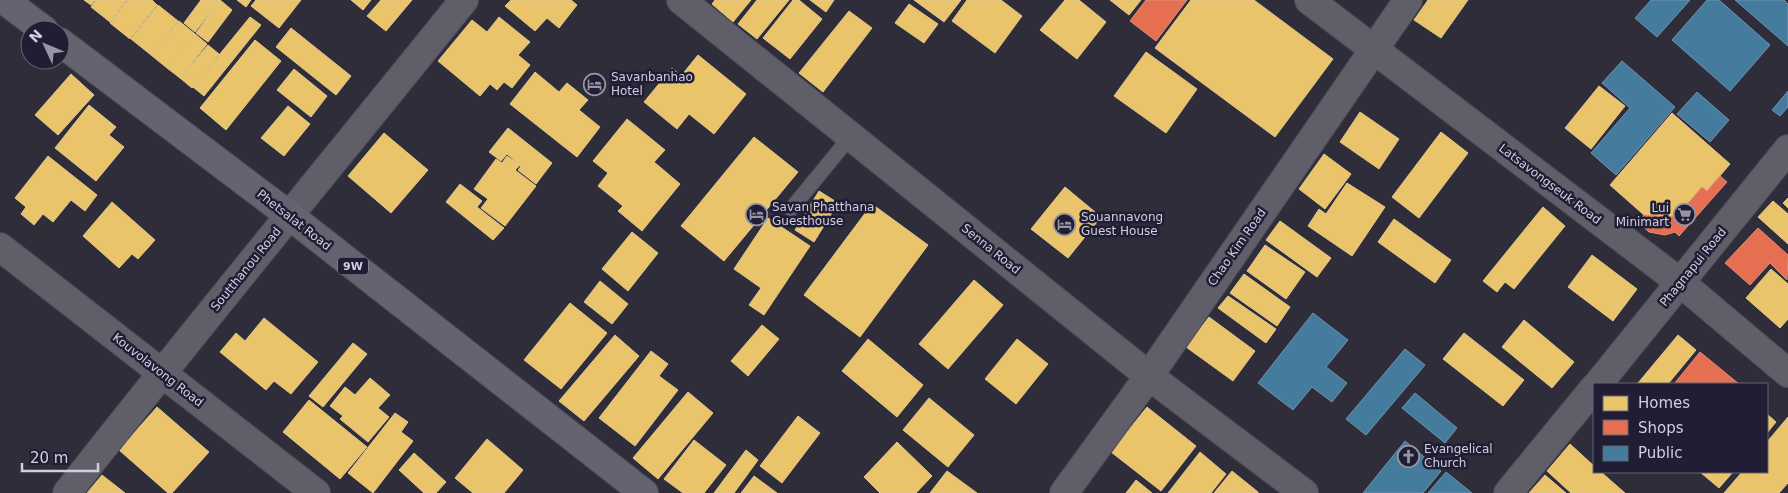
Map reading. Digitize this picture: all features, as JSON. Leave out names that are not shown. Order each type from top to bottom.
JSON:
[{"type":"main road","points":[[4,0],[31,20]]},
{"type":"main road","name":"Phetsalat Road","points":[[70,50],[290,216],[644,493]]},
{"type":"street","name":"Soutthanou Road","points":[[67,493],[161,373],[464,0]]},
{"type":"street","name":"Senna Road","points":[[682,0],[1149,376],[1304,493]]},
{"type":"street","name":"Latsavongseuk Road","points":[[1309,0],[1681,283],[1788,373]]},
{"type":"street","name":"Chao Kim Road","points":[[1064,493],[1149,376],[1408,0]]},
{"type":"street","name":"Phagnapui Road","points":[[1599,383],[1788,149]]},
{"type":"street","name":"Kouvolavong Road","points":[[0,247],[316,493]]},
{"type":"street","points":[[1508,493],[1593,389]]},
{"type":"lane","points":[[791,209],[851,136]]},
{"type":"building: Homes","points":[[84,0],[95,0],[91,5]]},
{"type":"building: Homes","points":[[96,0],[127,0],[110,22],[91,7]]},
{"type":"building: Homes","points":[[128,0],[152,0],[157,5],[130,39],[110,23]]},
{"type":"building: Homes","points":[[201,0],[220,0],[195,32],[184,23]]},
{"type":"building: Homes","points":[[220,0],[232,10],[208,42],[196,33]]},
{"type":"building: Homes","points":[[237,0],[251,0],[246,7]]},
{"type":"building: Homes","points":[[256,0],[301,0],[279,28],[251,6]]},
{"type":"building: Homes","points":[[351,0],[371,0],[363,10]]},
{"type":"building: Homes","points":[[381,0],[412,0],[386,31],[367,16]]},
{"type":"building: Homes","points":[[511,0],[571,0],[577,5],[559,28],[547,18],[535,31],[505,6]]},
{"type":"building: Homes","points":[[715,0],[751,0],[733,22],[712,4]]},
{"type":"building: Homes","points":[[757,0],[789,0],[757,39],[738,24]]},
{"type":"building: Homes","points":[[793,0],[799,0],[822,19],[790,59],[763,38]]},
{"type":"building: Homes","points":[[810,0],[834,0],[826,12]]},
{"type":"building: Homes","points":[[914,0],[961,0],[944,22]]},
{"type":"building: Homes","points":[[967,0],[1001,0],[1022,16],[995,53],[952,21]]},
{"type":"building: Homes","points":[[1065,0],[1079,0],[1106,22],[1077,59],[1040,30]]},
{"type":"building: Homes","points":[[1110,0],[1141,0],[1129,15]]},
{"type":"building: Homes","points":[[1191,0],[1254,0],[1333,59],[1275,137],[1155,48]]},
{"type":"building: Homes","points":[[1428,0],[1468,0],[1441,38],[1414,20]]},
{"type":"building: Homes","points":[[909,4],[938,24],[924,43],[895,23]]},
{"type":"building: Homes","points":[[158,5],[178,21],[151,55],[131,39]]},
{"type":"building: Homes","points":[[849,11],[872,28],[823,92],[799,73]]},
{"type":"building: Homes","points":[[250,17],[261,25],[204,96],[193,87]]},
{"type":"building: Homes","points":[[499,17],[530,42],[518,55],[530,65],[512,88],[504,82],[497,90],[490,84],[480,96],[438,61],[472,20],[487,32]]},
{"type":"building: Homes","points":[[179,21],[195,34],[167,68],[151,55]]},
{"type":"building: Homes","points":[[291,28],[351,76],[336,95],[276,47]]},
{"type":"building: Homes","points":[[195,34],[207,44],[180,78],[167,68]]},
{"type":"building: Homes","points":[[255,40],[281,61],[226,130],[200,108]]},
{"type":"building: Homes","points":[[208,45],[219,54],[192,88],[180,78]]},
{"type":"building: Homes","points":[[1146,52],[1197,89],[1166,133],[1114,96]]},
{"type":"building: Homes","points":[[698,55],[746,94],[714,134],[689,114],[677,129],[644,102],[672,68],[681,76]]},
{"type":"building: Homes","points":[[294,69],[327,96],[311,117],[277,90]]},
{"type":"building: Homes","points":[[535,72],[559,92],[567,83],[588,100],[579,110],[600,127],[577,157],[510,104]]},
{"type":"building: Homes","points":[[71,74],[94,95],[58,135],[35,115]]},
{"type":"building: Homes","points":[[1599,86],[1625,106],[1591,149],[1565,128]]},
{"type":"building: Homes","points":[[89,105],[116,127],[109,135],[124,147],[96,181],[55,148]]},
{"type":"building: Homes","points":[[288,106],[310,124],[284,156],[261,138]]},
{"type":"building: Homes","points":[[1360,112],[1399,139],[1379,169],[1340,142]]},
{"type":"building: Homes","points":[[1672,113],[1730,164],[1707,191],[1702,187],[1679,214],[1670,217],[1644,215],[1610,185]]},
{"type":"building: Homes","points":[[627,119],[665,150],[654,162],[680,184],[642,231],[618,211],[623,206],[598,186],[608,173],[593,161]]},
{"type":"building: Homes","points":[[508,128],[552,163],[536,184],[518,170],[521,166],[507,154],[501,161],[489,152]]},
{"type":"building: Homes","points":[[1441,132],[1468,153],[1419,218],[1392,197]]},
{"type":"building: Homes","points":[[384,133],[428,170],[391,213],[348,176]]},
{"type":"building: Homes","points":[[754,137],[798,172],[724,261],[681,226]]},
{"type":"building: Homes","points":[[1324,154],[1351,174],[1325,209],[1299,189]]},
{"type":"building: Homes","points":[[48,156],[97,195],[85,211],[71,200],[53,222],[43,214],[34,225],[21,214],[26,207],[15,198]]},
{"type":"building: Homes","points":[[507,156],[520,165],[515,170],[536,186],[505,226],[481,208],[488,199],[474,189],[496,159],[502,163]]},
{"type":"building: Homes","points":[[1347,183],[1385,207],[1352,256],[1308,226],[1319,209],[1326,214]]},
{"type":"building: Homes","points":[[460,184],[482,201],[477,207],[504,228],[493,240],[446,202]]},
{"type":"building: Homes","points":[[1065,187],[1101,217],[1068,258],[1031,229]]},
{"type":"building: Homes","points":[[819,191],[838,203],[814,242],[795,230]]},
{"type":"building: Homes","points":[[1788,198],[1788,208],[1783,203]]},
{"type":"building: Homes","points":[[1773,201],[1788,214],[1788,244],[1758,217]]},
{"type":"building: Homes","points":[[112,202],[155,240],[138,259],[132,254],[119,268],[83,236]]},
{"type":"building: Homes","points":[[872,204],[928,245],[860,337],[804,295]]},
{"type":"building: Homes","points":[[1543,207],[1565,226],[1514,289],[1505,282],[1497,292],[1483,281]]},
{"type":"building: Homes","points":[[768,218],[810,246],[764,315],[749,305],[761,288],[734,269]]},
{"type":"building: Homes","points":[[1394,219],[1451,260],[1435,283],[1378,242]]},
{"type":"building: Homes","points":[[1280,221],[1331,258],[1317,277],[1266,240]]},
{"type":"building: Homes","points":[[632,232],[658,253],[628,291],[602,269]]},
{"type":"building: Homes","points":[[1265,245],[1305,272],[1286,299],[1247,271]]},
{"type":"building: Homes","points":[[1592,255],[1637,289],[1613,321],[1568,287]]},
{"type":"building: Homes","points":[[1771,269],[1788,284],[1788,319],[1780,328],[1746,298]]},
{"type":"building: Homes","points":[[1244,274],[1290,307],[1277,326],[1230,293]]},
{"type":"building: Homes","points":[[974,280],[1003,305],[948,369],[919,344]]},
{"type":"building: Homes","points":[[600,281],[628,304],[612,324],[584,302]]},
{"type":"building: Homes","points":[[1228,296],[1276,329],[1266,343],[1218,308]]},
{"type":"building: Homes","points":[[570,303],[607,333],[561,389],[524,360]]},
{"type":"building: Homes","points":[[1209,317],[1255,351],[1233,381],[1186,347]]},
{"type":"building: Homes","points":[[264,318],[318,362],[291,394],[274,381],[266,390],[220,352],[236,333],[245,341]]},
{"type":"building: Homes","points":[[1524,320],[1574,362],[1552,388],[1502,347]]},
{"type":"building: Homes","points":[[762,325],[779,339],[748,376],[731,361]]},
{"type":"building: Homes","points":[[1464,333],[1524,380],[1503,406],[1443,359]]},
{"type":"building: Homes","points":[[615,335],[639,356],[584,421],[559,401]]},
{"type":"building: Homes","points":[[1678,335],[1696,350],[1669,383],[1638,383]]},
{"type":"building: Homes","points":[[868,339],[923,385],[897,417],[842,371]]},
{"type":"building: Homes","points":[[1017,339],[1048,364],[1016,404],[985,379]]},
{"type":"building: Homes","points":[[353,343],[367,354],[323,407],[309,396]]},
{"type":"building: Homes","points":[[651,351],[668,364],[659,376],[678,390],[635,446],[599,418]]},
{"type":"building: Homes","points":[[370,378],[390,395],[378,408],[389,417],[368,442],[340,419],[343,416],[330,406],[345,387],[355,395]]},
{"type":"building: Homes","points":[[688,392],[713,413],[658,479],[633,458]]},
{"type":"building: Homes","points":[[929,398],[974,435],[948,467],[903,430]]},
{"type":"building: Homes","points":[[309,400],[367,447],[340,479],[283,432]]},
{"type":"building: Homes","points":[[157,407],[209,452],[172,493],[168,493],[119,450]]},
{"type":"building: Homes","points":[[1147,407],[1196,446],[1161,491],[1111,452]]},
{"type":"building: Homes","points":[[395,413],[408,422],[401,432],[413,441],[373,493],[348,473]]},
{"type":"building: Homes","points":[[1768,415],[1776,422],[1768,432]]},
{"type":"building: Homes","points":[[798,416],[820,433],[782,483],[760,466]]},
{"type":"building: Homes","points":[[1788,417],[1788,483],[1779,493],[1724,493],[1741,473],[1768,473],[1768,441]]},
{"type":"building: Homes","points":[[487,439],[523,470],[504,493],[473,493],[455,478]]},
{"type":"building: Homes","points":[[694,440],[726,465],[704,493],[683,493],[664,479]]},
{"type":"building: Homes","points":[[897,442],[932,476],[916,493],[880,493],[864,477]]},
{"type":"building: Homes","points":[[1570,444],[1593,465],[1593,473],[1602,473],[1625,493],[1571,493],[1547,471]]},
{"type":"building: Homes","points":[[746,450],[758,460],[734,493],[714,493]]},
{"type":"building: Homes","points":[[1200,452],[1226,474],[1211,493],[1168,493]]},
{"type":"building: Homes","points":[[414,453],[446,482],[436,493],[424,493],[399,470]]},
{"type":"building: Homes","points":[[947,471],[977,493],[930,493]]},
{"type":"building: Homes","points":[[1232,471],[1258,492],[1258,493],[1214,493]]},
{"type":"building: Homes","points":[[1701,473],[1732,473],[1719,488]]},
{"type":"building: Homes","points":[[102,475],[125,493],[87,493]]},
{"type":"building: Homes","points":[[1545,475],[1566,493],[1529,493]]},
{"type":"building: Homes","points":[[754,476],[777,493],[741,493]]},
{"type":"building: Homes","points":[[1136,480],[1152,493],[1126,493]]},
{"type":"building: Shops","points":[[1146,0],[1187,0],[1156,41],[1130,21]]},
{"type":"building: Shops","points":[[1720,176],[1727,182],[1679,236],[1675,232],[1665,235],[1649,232],[1638,222],[1644,215],[1670,217],[1679,214],[1702,187],[1707,191]]},
{"type":"building: Shops","points":[[1758,228],[1788,255],[1787,280],[1770,263],[1750,285],[1725,263]]},
{"type":"building: Shops","points":[[1700,352],[1738,383],[1675,383]]},
{"type":"building: Public","points":[[1651,0],[1690,0],[1657,37],[1635,18]]},
{"type":"building: Public","points":[[1707,0],[1719,0],[1770,45],[1730,91],[1672,40]]},
{"type":"building: Public","points":[[1735,0],[1784,0],[1788,4],[1788,46]]},
{"type":"building: Public","points":[[1622,61],[1675,107],[1616,175],[1591,153],[1630,108],[1602,83]]},
{"type":"building: Public","points":[[1788,91],[1788,107],[1780,116],[1772,110]]},
{"type":"building: Public","points":[[1697,92],[1729,120],[1710,142],[1677,114]]},
{"type":"building: Public","points":[[1313,313],[1348,340],[1326,367],[1347,383],[1332,402],[1312,387],[1293,410],[1258,383]]},
{"type":"building: Public","points":[[1405,349],[1425,365],[1366,435],[1346,419]]},
{"type":"building: Public","points":[[1415,393],[1457,428],[1445,443],[1402,408]]},
{"type":"building: Public","name":"Evangelical Church","points":[[1405,441],[1441,471],[1423,493],[1363,493]]},
{"type":"building: Public","points":[[1446,472],[1472,493],[1428,493]]},
{"type":"place","name":"Savanbanhao Hotel","points":[[595,84]]},
{"type":"place","name":"Savan Phatthana Guesthouse","points":[[756,214]]},
{"type":"place","name":"Lui Minimart","points":[[1685,215]]},
{"type":"place","name":"Souannavong Guest House","points":[[1065,224]]},
{"type":"place","name":"Evangelical Church","points":[[1408,456]]}]
